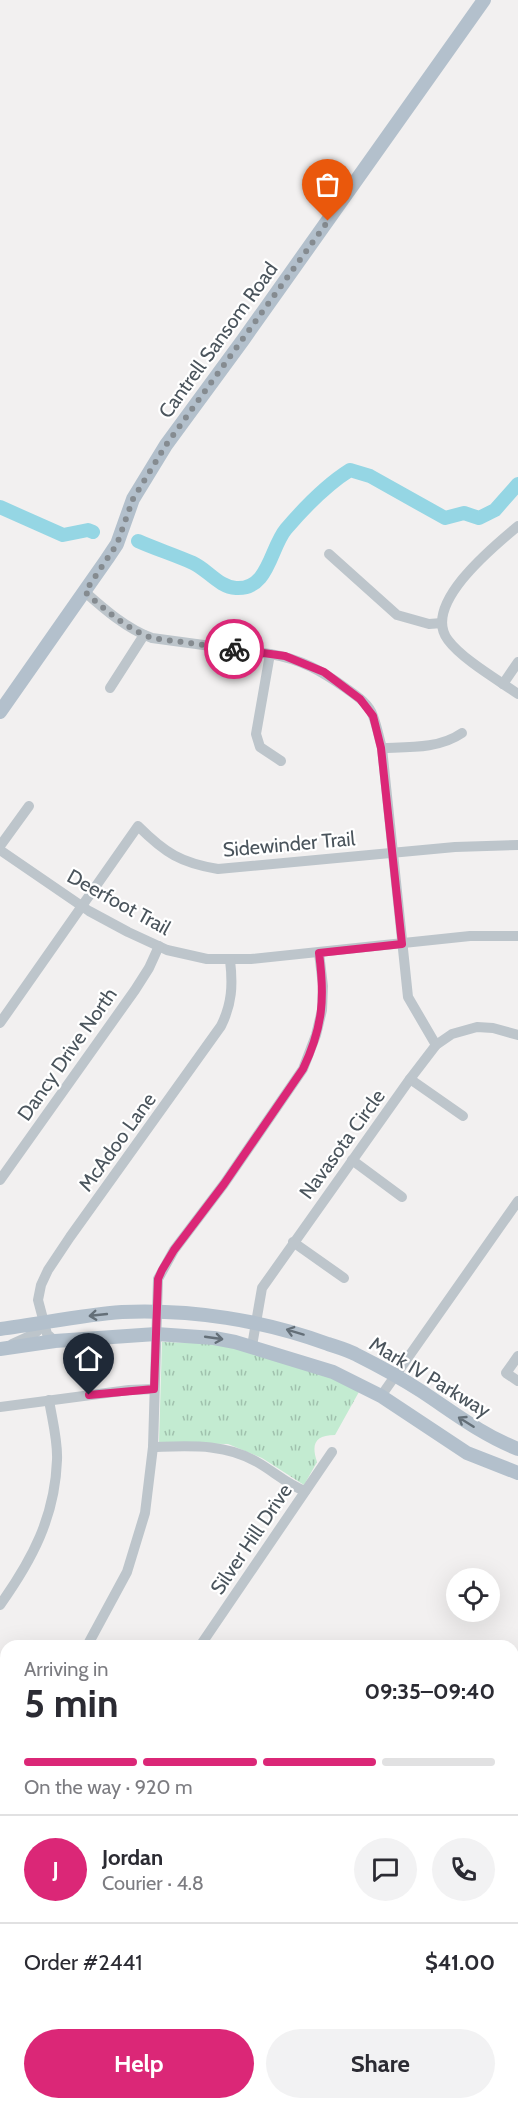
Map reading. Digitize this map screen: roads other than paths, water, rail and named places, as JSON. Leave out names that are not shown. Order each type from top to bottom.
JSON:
[{"type":"main road","name":"Cantrell Sansom Road","points":[[0,712],[117,544],[133,499],[166,445],[484,0]]},
{"type":"main road","name":"Mark IV Parkway","points":[[0,1329],[122,1312],[156,1312],[184,1313],[292,1330],[355,1354],[395,1376],[496,1440],[518,1449]]},
{"type":"main road","points":[[2,1349],[55,1341],[156,1334],[214,1338],[252,1346],[333,1372],[381,1396],[468,1453],[518,1473]]},
{"type":"street","points":[[518,526],[469,571],[445,606],[442,623],[447,638],[459,651],[518,694]]},
{"type":"street","points":[[329,554],[397,615],[429,624],[442,623]]},
{"type":"street","points":[[85,592],[103,608],[144,635],[285,656],[324,672],[360,699],[373,716],[381,748],[408,997],[436,1045]]},
{"type":"street","points":[[110,688],[144,635]]},
{"type":"street","points":[[270,654],[256,734],[260,747],[281,761]]},
{"type":"street","points":[[503,684],[518,662]]},
{"type":"street","points":[[381,748],[418,747],[453,740],[462,733]]},
{"type":"street","points":[[0,848],[29,806]]},
{"type":"street","name":"Sidewinder Trail","points":[[83,907],[138,826],[160,848],[182,860],[218,869],[455,847],[518,845]]},
{"type":"street","name":"Deerfoot Trail","points":[[0,848],[83,907],[128,932],[159,946],[207,959],[231,960],[319,953],[470,936],[518,936]]},
{"type":"street","points":[[0,1023],[83,907]]},
{"type":"street","name":"Dancy Drive North","points":[[0,1180],[135,990],[159,946]]},
{"type":"street","points":[[90,1640],[127,1572],[145,1513],[153,1447],[158,1279],[174,1250],[224,1184],[303,1069],[310,1054],[322,1010],[323,986],[319,953]]},
{"type":"street","name":"McAdoo Lane","points":[[55,1341],[47,1334],[46,1323],[38,1300],[41,1285],[48,1270],[221,1026],[230,1004],[233,987],[231,960]]},
{"type":"street","name":"Navasota Circle","points":[[252,1346],[262,1288],[436,1045],[452,1034],[477,1027],[493,1028],[518,1035]]},
{"type":"street","points":[[410,1079],[463,1116]]},
{"type":"street","points":[[352,1160],[402,1197]]},
{"type":"street","points":[[381,1396],[518,1201]]},
{"type":"street","points":[[293,1242],[344,1278]]},
{"type":"street","points":[[2,1349],[34,1334],[46,1323]]},
{"type":"street","points":[[518,1356],[506,1373],[518,1381]]},
{"type":"street","points":[[0,1407],[129,1390],[154,1389]]},
{"type":"street","points":[[0,1605],[36,1548],[52,1501],[57,1459],[50,1400]]},
{"type":"street","points":[[153,1447],[202,1446],[240,1453],[305,1491]]},
{"type":"street","name":"Silver Hill Drive","points":[[204,1640],[332,1452]]},
{"type":"waterway","points":[[138,541],[193,563],[224,585],[236,588],[247,587],[262,575],[281,537],[293,521],[324,490],[350,470],[370,476],[445,518],[464,513],[479,518],[495,510],[518,484]]},
{"type":"waterway","points":[[0,507],[63,535],[88,530],[93,532]]}]
